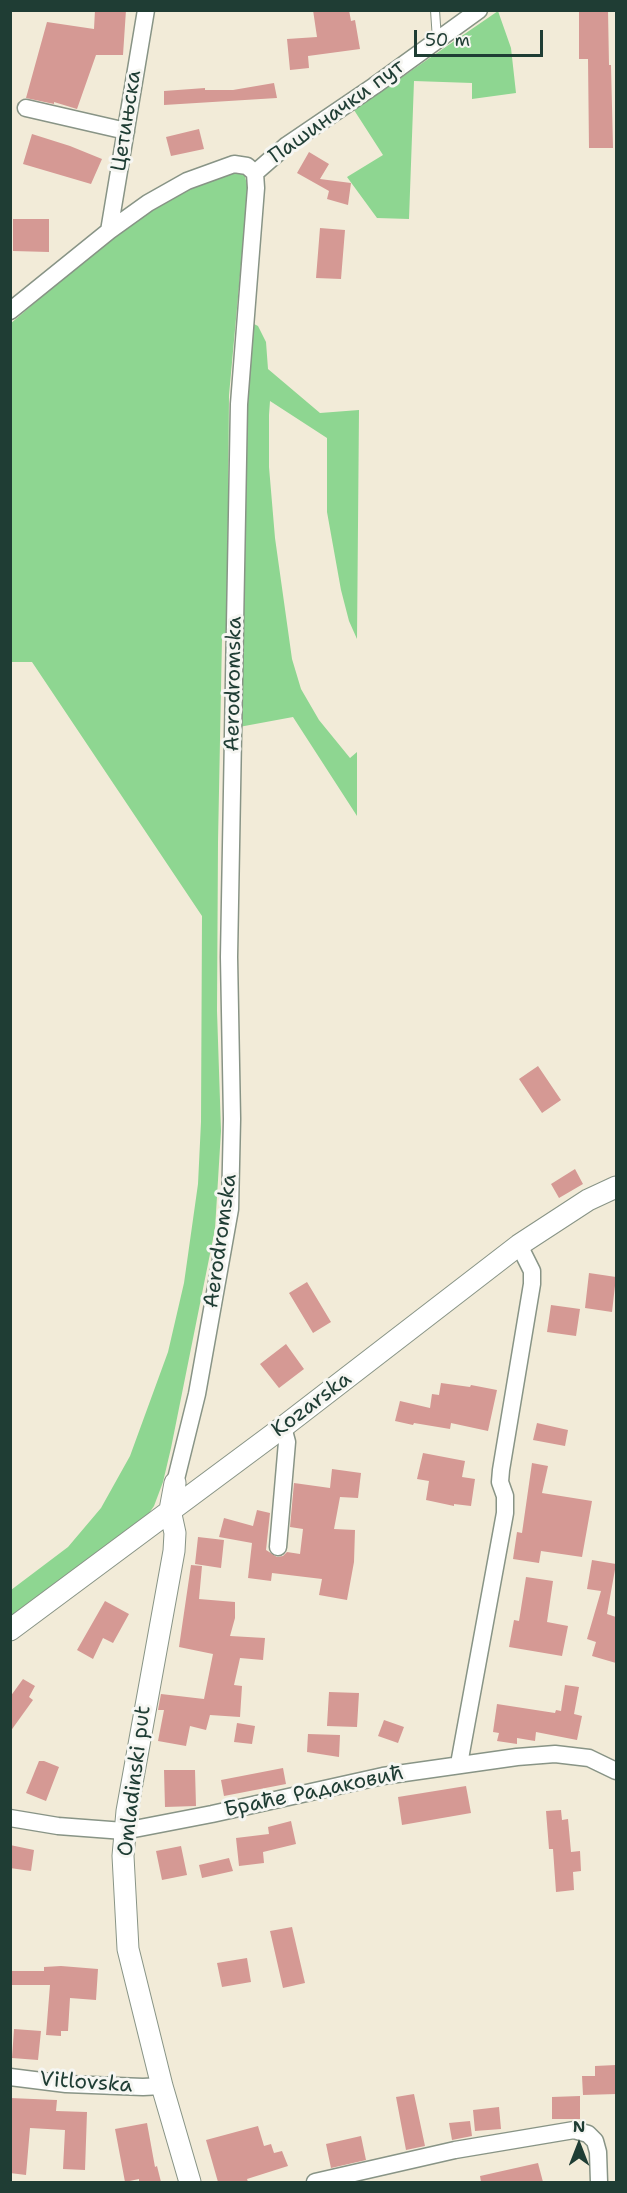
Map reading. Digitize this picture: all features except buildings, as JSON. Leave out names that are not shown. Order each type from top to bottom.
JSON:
[{"type":"street","name":"Цетињска","points":[[109,231],[146,10]]},
{"type":"street","name":"Пашиначки пут","points":[[255,173],[287,145],[479,10]]},
{"type":"street","points":[[26,108],[126,131]]},
{"type":"street","points":[[10,311],[109,231],[148,203],[224,166],[240,163],[255,173]]},
{"type":"street","name":"Aerodromska","points":[[175,1484],[197,1394],[230,1209],[232,1119],[229,957],[239,404],[256,188],[255,173]]},
{"type":"street","name":"Kozarska","points":[[10,1630],[283,1427],[519,1245],[588,1200],[616,1187]]},
{"type":"street","points":[[459,1764],[505,1513],[505,1496],[500,1482],[501,1470],[532,1284],[531,1271],[519,1245]]},
{"type":"street","points":[[278,1547],[287,1442],[283,1427]]},
{"type":"street","name":"Omladinski put","points":[[175,1484],[170,1510],[175,1533],[174,1551],[124,1831],[124,1868],[128,1949],[162,2086],[190,2182]]},
{"type":"street","name":"Браће Радаковић","points":[[10,1818],[58,1826],[124,1831],[383,1776],[459,1764],[555,1754],[589,1758],[616,1771]]},
{"type":"street","name":"Vitlovska","points":[[10,2077],[66,2084],[162,2086]]},
{"type":"street","points":[[315,2182],[455,2150],[574,2130],[588,2134],[595,2141],[598,2152],[599,2182]]},
{"type":"lane","points":[[435,10],[436,40]]},
{"type":"green space","points":[[498,11],[511,48],[516,93],[472,99],[472,83],[414,81],[409,219],[377,218],[347,177],[383,155],[354,110]]},
{"type":"green space","points":[[228,172],[244,173],[248,188],[229,395],[227,638],[222,638],[218,842],[217,1011],[221,1131],[215,1229],[171,1448],[163,1482],[154,1506],[147,1516],[11,1618],[11,1590],[68,1547],[101,1508],[130,1456],[168,1352],[184,1283],[198,1184],[201,1122],[202,916],[32,662],[11,662],[10,324],[87,258],[146,214],[180,191]]},
{"type":"green space","points":[[250,322],[258,326],[266,342],[268,369],[320,413],[359,410],[357,639],[349,621],[341,590],[327,512],[327,438],[270,401],[269,415],[269,467],[275,538],[292,659],[301,689],[319,720],[350,758],[357,752],[357,816],[293,717],[239,727],[242,497]]}]
